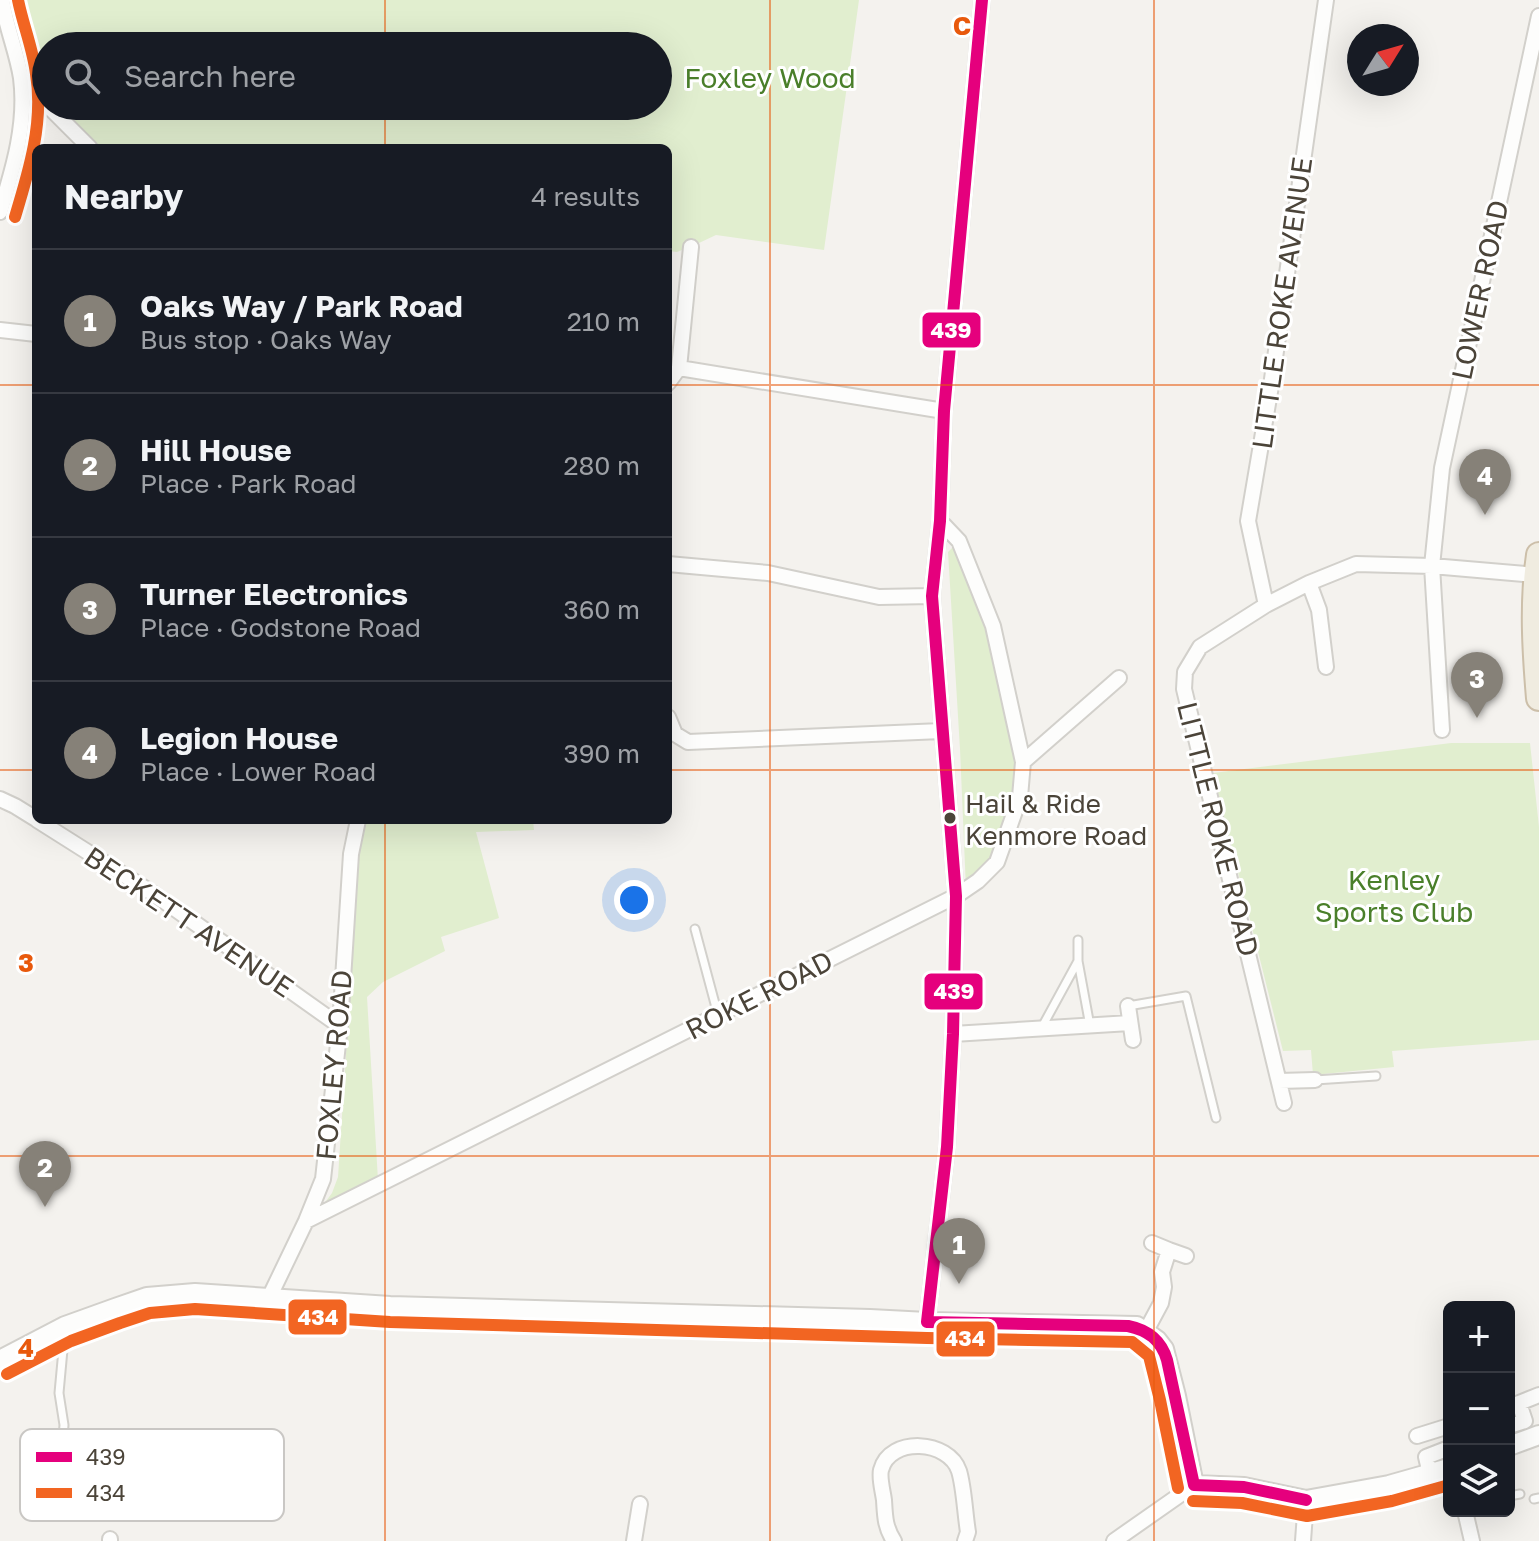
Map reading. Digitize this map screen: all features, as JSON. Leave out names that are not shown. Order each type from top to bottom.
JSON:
[{"type":"highway","points":[[1538,565],[1536,654],[1539,698]]},
{"type":"street","points":[[1,204],[20,135],[22,108],[21,79],[2,0]]},
{"type":"street","points":[[927,1322],[947,1147],[956,896],[932,596],[940,521],[944,411],[982,0]]},
{"type":"street","name":"LITTLE ROKE AVENUE","points":[[1266,605],[1248,521],[1271,386],[1326,0]]},
{"type":"street","name":"LOWER ROAD","points":[[1442,730],[1432,566],[1442,468],[1539,16]]},
{"type":"street","points":[[21,79],[32,90]]},
{"type":"street","points":[[62,120],[86,144]]},
{"type":"street","points":[[672,378],[679,368],[691,247]]},
{"type":"street","points":[[0,330],[32,334]]},
{"type":"street","points":[[679,368],[944,411]]},
{"type":"street","name":"ROKE ROAD","points":[[306,1221],[956,896],[978,881],[997,862],[1020,797],[1023,762],[993,626],[959,541],[940,521]]},
{"type":"street","points":[[672,564],[768,573],[879,597],[932,596]]},
{"type":"street","name":"LITTLE ROKE ROAD","points":[[1284,1103],[1184,689],[1185,672],[1200,647],[1266,605],[1356,564],[1538,565]]},
{"type":"street","points":[[1309,583],[1319,610],[1326,667]]},
{"type":"street","points":[[1023,762],[1119,678]]},
{"type":"street","points":[[672,727],[675,734],[688,742],[941,731]]},
{"type":"street","name":"BECKETT AVENUE","points":[[0,799],[32,818]]},
{"type":"street","name":"BECKETT AVENUE","points":[[42,824],[154,894],[340,1026]]},
{"type":"street","name":"FOXLEY ROAD","points":[[269,1298],[323,1179],[340,1026],[351,854],[357,824]]},
{"type":"street","points":[[1128,1006],[1133,1040]]},
{"type":"street","points":[[953,1034],[1130,1023]]},
{"type":"street","points":[[1279,1081],[1315,1080]]},
{"type":"street","points":[[1152,1243],[1186,1256]]},
{"type":"street","points":[[1146,1331],[1161,1303],[1164,1287],[1162,1272],[1169,1250]]},
{"type":"street","points":[[0,1360],[65,1326],[147,1297],[195,1293],[404,1306],[1137,1326],[1164,1349],[1194,1485]]},
{"type":"street","points":[[1515,1405],[1539,1395]]},
{"type":"street","points":[[1515,1406],[1525,1421],[1515,1424]]},
{"type":"street","points":[[1417,1436],[1443,1428]]},
{"type":"street","points":[[1512,1445],[1539,1435]]},
{"type":"street","points":[[894,1541],[887,1530],[881,1471],[889,1456],[903,1446],[935,1449],[949,1457],[958,1469],[968,1532],[965,1541]]},
{"type":"street","points":[[1430,1474],[1426,1457],[1443,1450]]},
{"type":"street","points":[[1114,1541],[1194,1485],[1244,1487],[1306,1500],[1389,1485],[1443,1470]]},
{"type":"street","points":[[1303,1541],[1306,1500]]},
{"type":"street","points":[[634,1541],[640,1504]]},
{"type":"street","points":[[1466,1517],[1472,1541]]},
{"type":"lane","points":[[695,929],[718,1015]]},
{"type":"lane","points":[[1078,940],[1078,961],[1090,1026]]},
{"type":"lane","points":[[1041,1029],[1078,961]]},
{"type":"lane","points":[[1128,1006],[1186,996],[1216,1118]]},
{"type":"lane","points":[[1315,1080],[1376,1076]]},
{"type":"lane","points":[[64,1429],[59,1393],[65,1326]]},
{"type":"lane","points":[[1515,1495],[1520,1494]]},
{"type":"green space","name":"Foxley Wood","points":[[14,0],[859,0],[824,250],[716,235],[672,251],[672,144],[95,144],[71,120],[672,120],[672,32],[32,32],[32,62]]},
{"type":"green space","points":[[959,541],[993,626],[1023,762],[997,862],[966,889],[948,552]]},
{"type":"green space","name":"Kenley Sports Club","points":[[1451,743],[1530,743],[1539,827],[1539,1040],[1392,1051],[1394,1067],[1313,1075],[1311,1050],[1283,1051],[1213,773]]},
{"type":"green space","points":[[362,824],[533,824],[534,830],[476,832],[499,918],[441,937],[445,951],[383,982],[367,997],[378,1180],[318,1212],[332,1193],[338,1177],[356,856]]},
{"type":"transit line","name":"434","points":[[18,0],[32,54]]},
{"type":"transit line","name":"439","points":[[927,1322],[947,1147],[956,896],[932,596],[940,521],[944,411],[982,0]]},
{"type":"transit line","name":"434","points":[[34,144],[37,120]]},
{"type":"transit line","name":"434","points":[[15,217],[32,154]]},
{"type":"transit line","name":"434","points":[[7,1374],[71,1341],[120,1323],[150,1313],[195,1309],[390,1322],[1132,1342],[1149,1356],[1178,1488]]},
{"type":"transit line","name":"439","points":[[927,1322],[1128,1326],[1148,1333],[1161,1347],[1167,1360],[1194,1485]]},
{"type":"transit line","name":"439","points":[[1194,1485],[1244,1487],[1306,1500]]},
{"type":"transit line","name":"434","points":[[1193,1501],[1242,1503],[1307,1516],[1392,1501],[1443,1487]]},
{"type":"place","name":"Legion House","points":[[1485,515]]},
{"type":"place","name":"Turner Electronics","points":[[1477,718]]},
{"type":"place","name":"Hail & Ride Kenmore Road","points":[[950,818]]},
{"type":"place","name":"Hill House","points":[[45,1207]]},
{"type":"place","name":"Oaks Way / Park Road","points":[[959,1284]]}]
